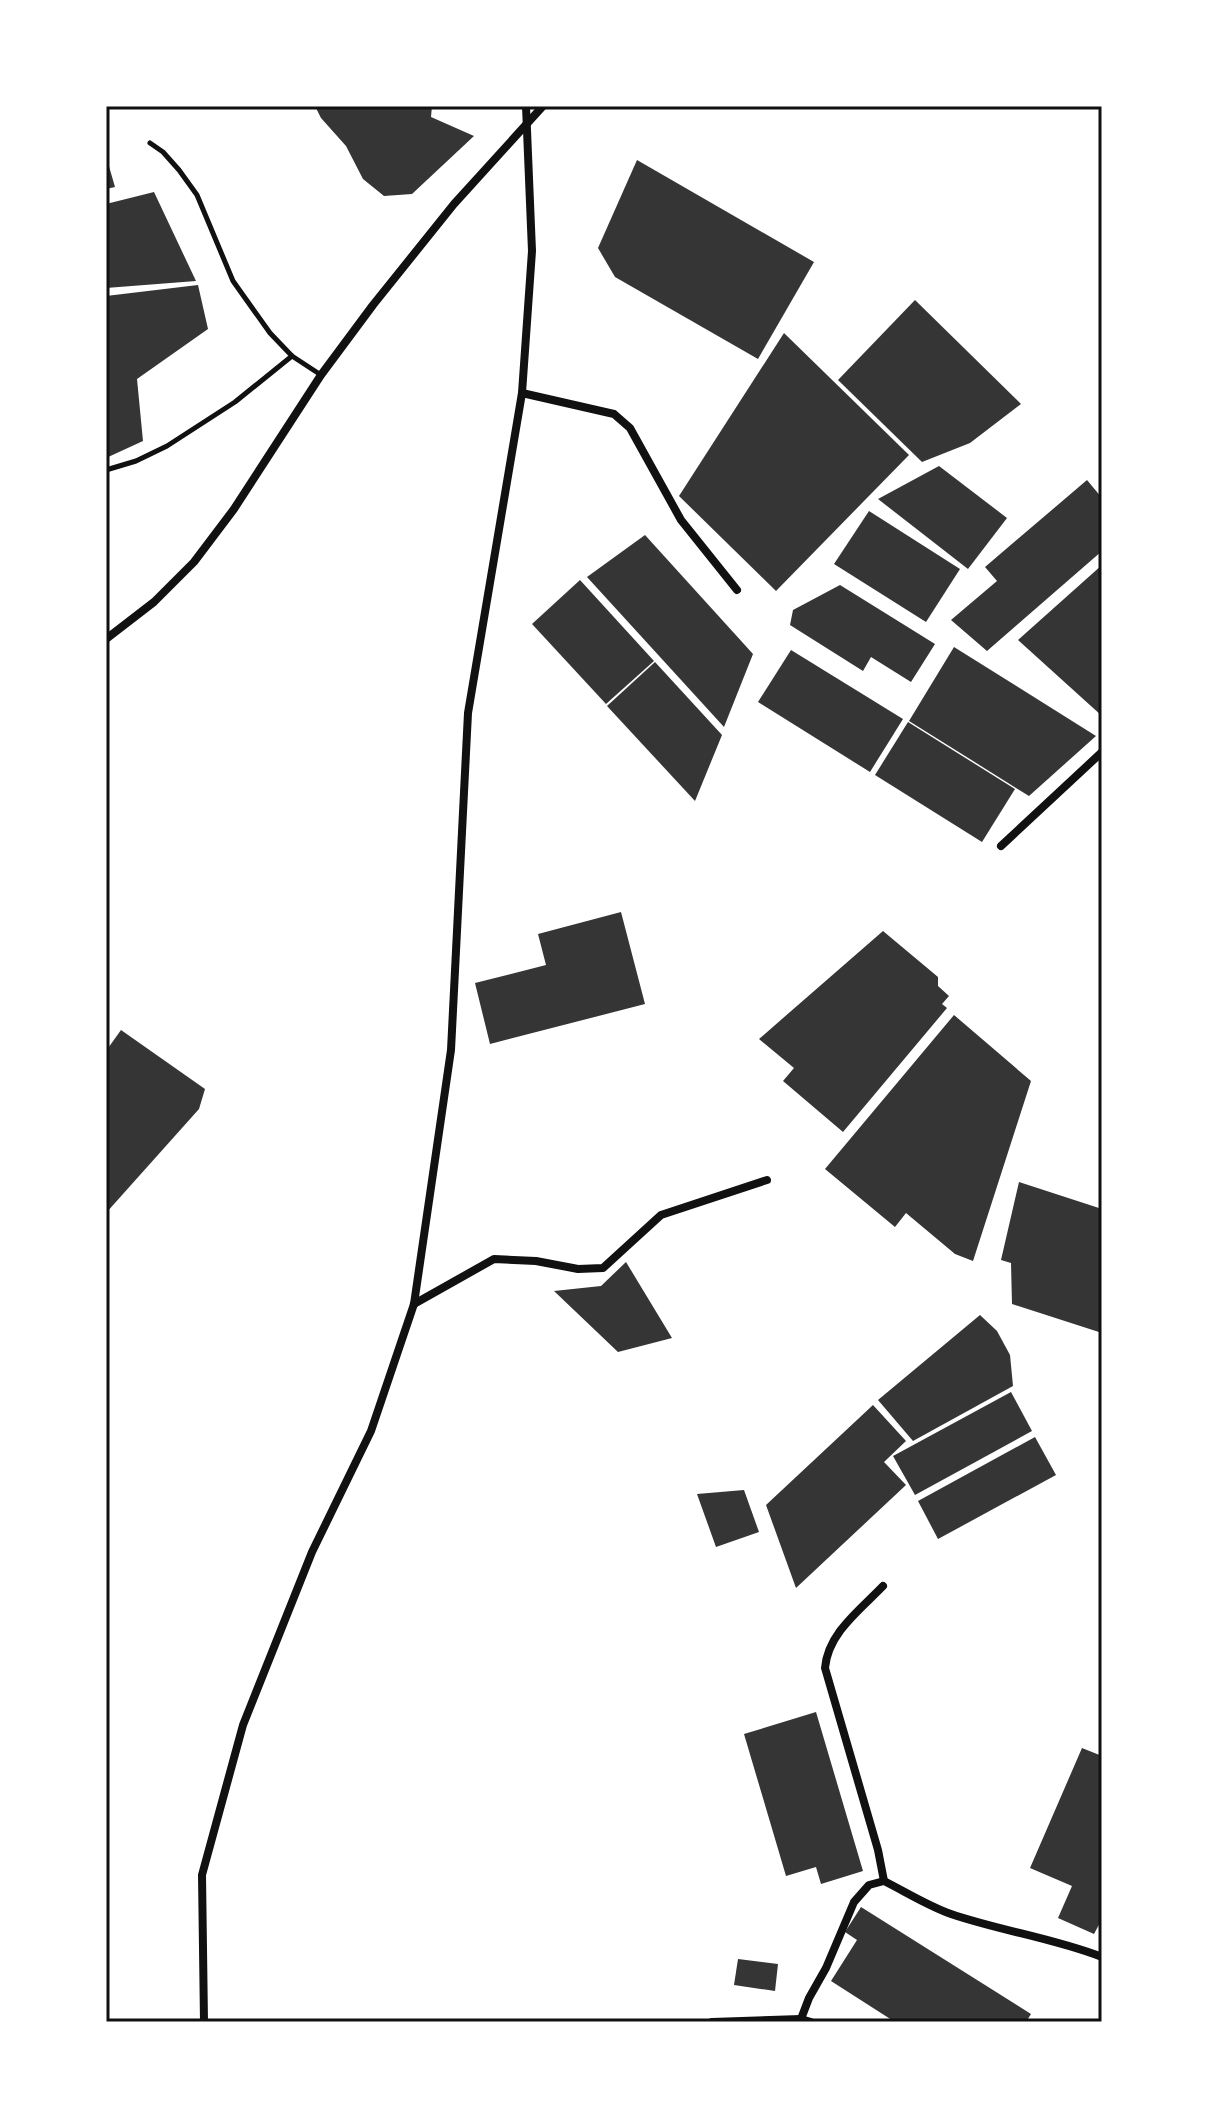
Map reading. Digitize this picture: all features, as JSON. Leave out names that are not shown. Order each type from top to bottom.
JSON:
[{"type":"street","points":[[204,2022],[202,1875],[243,1725],[312,1552],[371,1431],[414,1304],[451,1050],[468,713],[522,393],[532,251],[526,106]]},
{"type":"street","points":[[106,639],[154,602],[194,562],[234,509],[321,375],[427,237],[543,106]]},
{"type":"street","points":[[522,393],[614,414],[630,428],[681,520],[737,590]]},
{"type":"street","points":[[1001,846],[1102,752]]},
{"type":"street","points":[[414,1304],[494,1259],[536,1261],[578,1269],[603,1268],[661,1215],[767,1180]]},
{"type":"street","points":[[883,1586],[837,1634],[827,1652],[825,1668],[878,1850],[884,1881]]},
{"type":"street","points":[[801,2019],[854,1902],[869,1885],[884,1881],[948,1913],[1075,1946],[1102,1957]]},
{"type":"street","points":[[712,2022],[801,2019],[811,2022]]},
{"type":"lane","points":[[150,143],[163,152],[197,195],[233,281],[270,333],[292,356],[321,375]]},
{"type":"lane","points":[[106,470],[136,461],[167,446],[235,402],[292,356]]},
{"type":"building","points":[[315,106],[432,106],[431,117],[474,136],[412,194],[384,196],[363,179],[346,146],[321,118]]},
{"type":"building","points":[[106,156],[115,187],[106,189]]},
{"type":"building","points":[[637,160],[814,262],[758,359],[615,277],[598,248]]},
{"type":"building","points":[[154,192],[196,281],[106,288],[106,204]]},
{"type":"building","points":[[198,285],[208,329],[137,379],[143,441],[106,458],[106,296]]},
{"type":"building","points":[[915,300],[1021,404],[970,443],[922,462],[838,380]]},
{"type":"building","points":[[784,333],[909,455],[776,591],[679,496]]},
{"type":"building","points":[[939,466],[1007,518],[968,569],[878,499]]},
{"type":"building","points":[[1087,480],[1102,498],[1102,551],[987,651],[951,620],[997,581],[985,567]]},
{"type":"building","points":[[869,511],[960,569],[926,622],[834,564]]},
{"type":"building","points":[[645,535],[753,654],[724,727],[587,577]]},
{"type":"building","points":[[1102,565],[1102,716],[1018,640]]},
{"type":"building","points":[[580,580],[654,661],[606,704],[532,624]]},
{"type":"building","points":[[840,585],[935,644],[911,682],[871,657],[863,671],[790,625],[793,610]]},
{"type":"building","points":[[954,647],[1096,736],[1029,796],[909,721]]},
{"type":"building","points":[[791,650],[903,719],[870,772],[758,702]]},
{"type":"building","points":[[655,662],[722,735],[695,801],[607,706]]},
{"type":"building","points":[[908,722],[1015,789],[982,842],[875,775]]},
{"type":"building","points":[[621,912],[645,1004],[490,1044],[475,983],[546,965],[538,934]]},
{"type":"building","points":[[883,931],[938,977],[938,986],[949,996],[942,1004],[947,1008],[843,1132],[783,1081],[794,1068],[759,1039]]},
{"type":"building","points":[[954,1015],[1031,1081],[973,1261],[955,1254],[906,1213],[895,1227],[825,1169]]},
{"type":"building","points":[[121,1030],[205,1089],[199,1109],[106,1213],[106,1051]]},
{"type":"building","points":[[1019,1182],[1102,1209],[1102,1333],[1012,1304],[1011,1263],[1001,1260]]},
{"type":"building","points":[[626,1262],[672,1338],[618,1352],[554,1291],[601,1286]]},
{"type":"building","points":[[980,1315],[997,1331],[1010,1355],[1013,1386],[913,1441],[878,1400]]},
{"type":"building","points":[[1011,1392],[1032,1431],[915,1495],[893,1456]]},
{"type":"building","points":[[873,1405],[906,1441],[884,1462],[906,1485],[796,1588],[766,1505]]},
{"type":"building","points":[[1035,1437],[1056,1475],[938,1539],[918,1501]]},
{"type":"building","points":[[744,1490],[759,1532],[716,1547],[697,1494]]},
{"type":"building","points":[[816,1712],[863,1871],[821,1884],[816,1867],[786,1876],[744,1734]]},
{"type":"building","points":[[1082,1748],[1102,1756],[1102,1919],[1094,1934],[1058,1918],[1072,1886],[1030,1868]]},
{"type":"building","points":[[861,1907],[1031,2014],[1026,2022],[895,2022],[831,1981],[857,1940],[845,1932]]},
{"type":"building","points":[[738,1959],[778,1964],[775,1991],[734,1985]]}]
